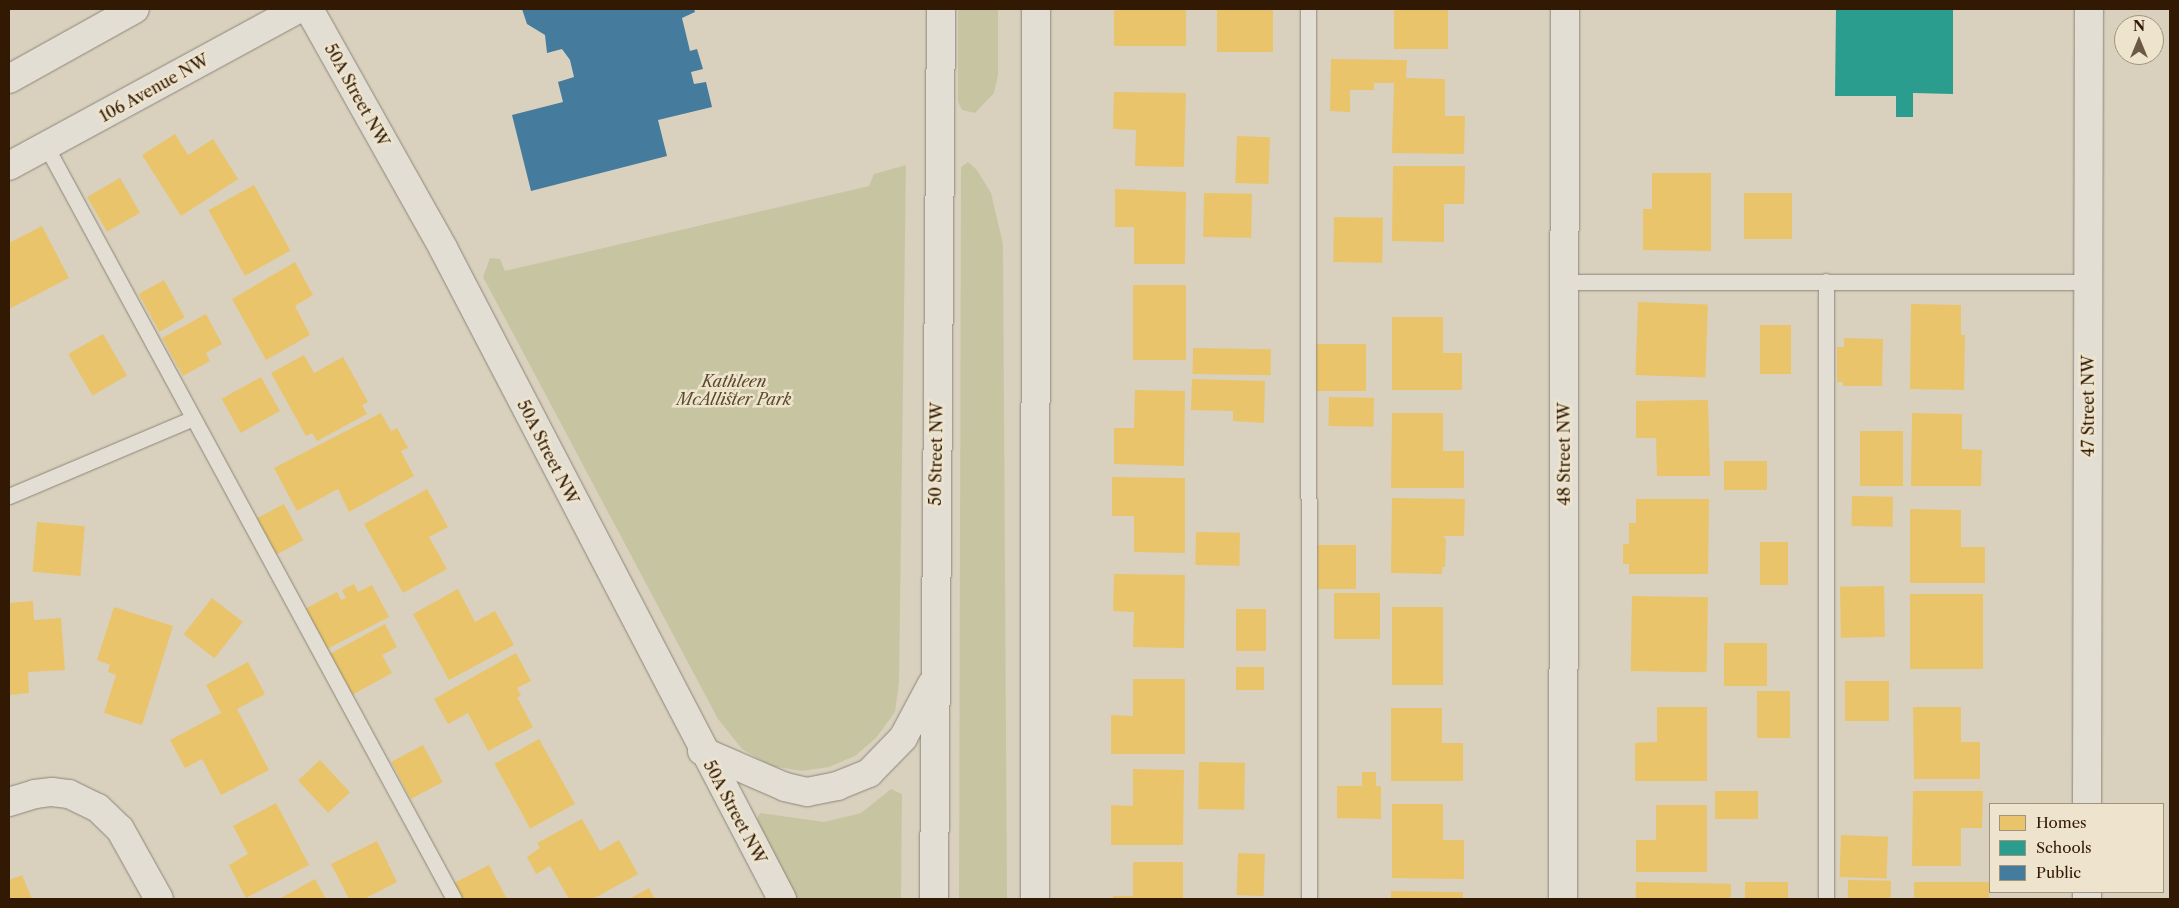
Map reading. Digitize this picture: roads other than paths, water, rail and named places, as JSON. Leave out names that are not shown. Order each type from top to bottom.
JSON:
[{"type":"street","points":[[9,78],[135,9]]},
{"type":"street","name":"106 Avenue NW","points":[[9,166],[298,9]]},
{"type":"street","name":"50A Street NW","points":[[309,9],[443,248],[702,751],[782,899]]},
{"type":"street","name":"50 Street NW","points":[[934,899],[934,680],[941,9]]},
{"type":"street","points":[[1034,899],[1036,9]]},
{"type":"street","name":"48 Street NW","points":[[1563,899],[1565,9]]},
{"type":"street","name":"47 Street NW","points":[[2087,803],[2089,9]]},
{"type":"street","points":[[702,751],[785,787],[807,792],[837,786],[868,773],[903,738],[934,680]]},
{"type":"street","points":[[9,802],[35,794],[69,794],[110,817],[159,899]]},
{"type":"lane","points":[[1308,9],[1309,899]]},
{"type":"lane","points":[[46,146],[191,419],[454,899]]},
{"type":"lane","points":[[1826,281],[1826,899]]},
{"type":"lane","points":[[1564,282],[2088,282]]},
{"type":"lane","points":[[9,496],[191,419]]},
{"type":"park label","name":"Kathleen McAllister Park","points":[[734,390]]}]
